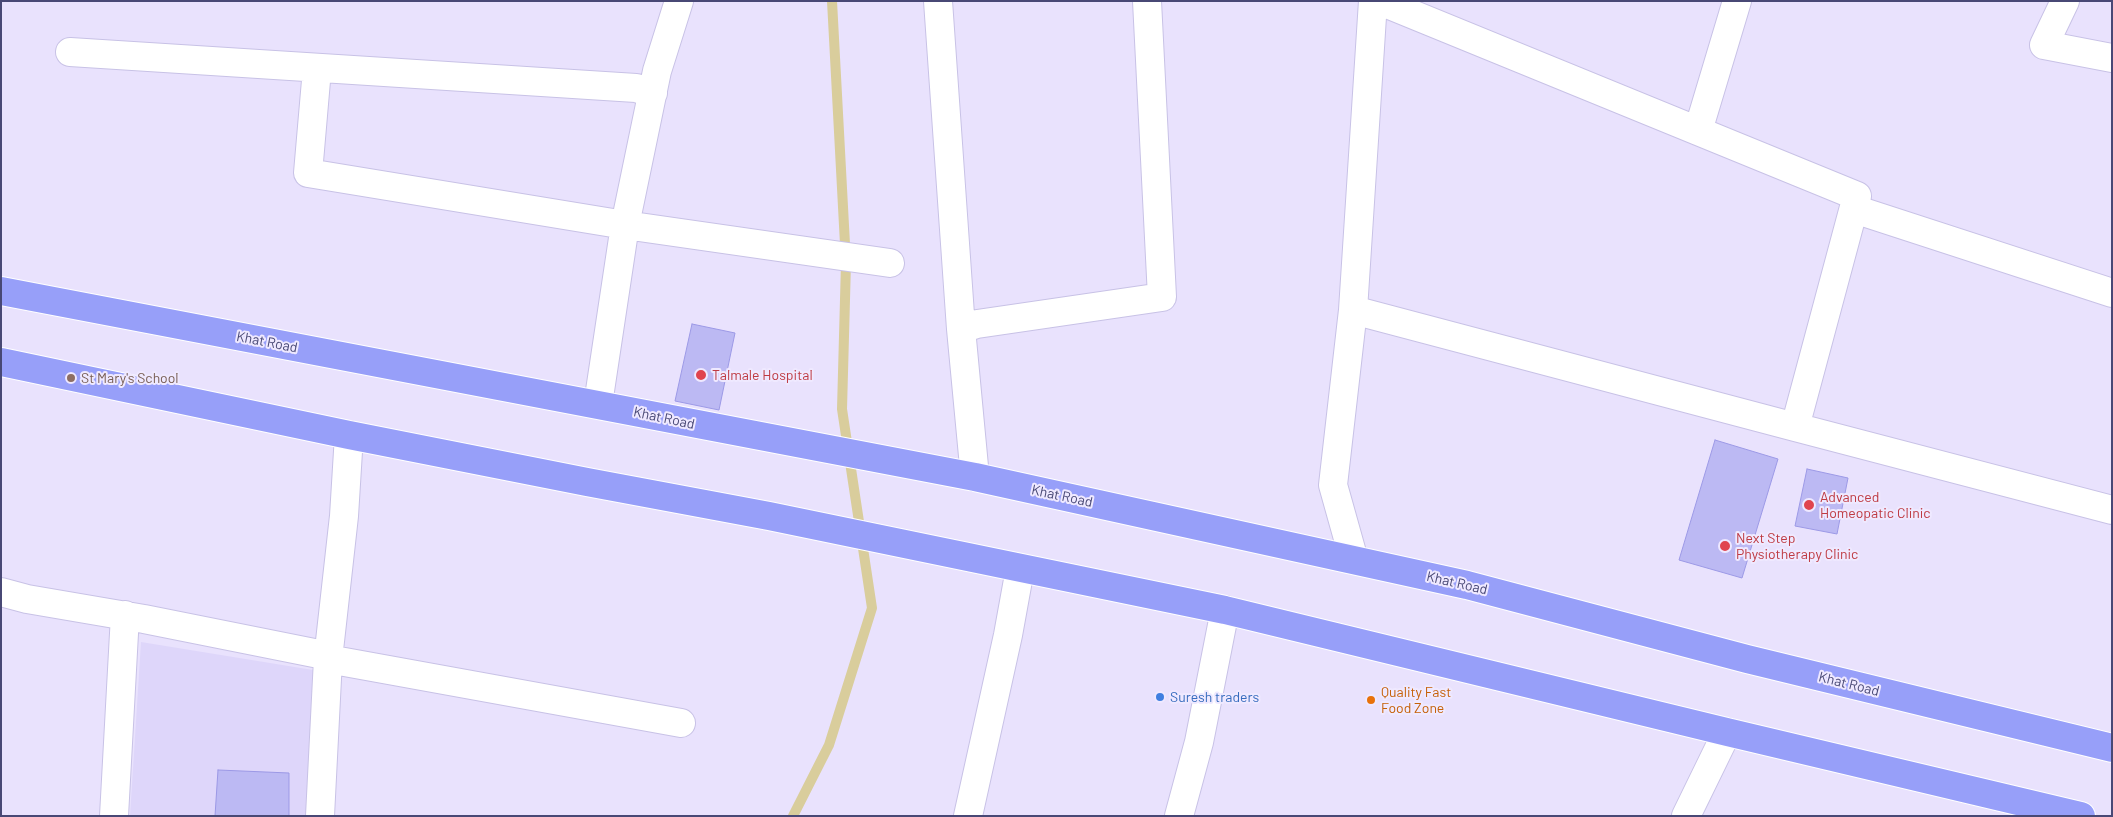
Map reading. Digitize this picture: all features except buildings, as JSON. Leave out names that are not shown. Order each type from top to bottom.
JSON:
[{"type":"highway","name":"Khat Road","points":[[1,291],[598,404],[802,446],[975,477],[1467,585],[1747,659],[2112,748]]},
{"type":"highway","points":[[1,362],[349,435],[769,516],[901,545],[1225,610],[2081,816]]},
{"type":"street","points":[[598,404],[625,225],[657,71],[679,1]]},
{"type":"street","points":[[938,1],[961,329],[975,477]]},
{"type":"street","points":[[961,329],[978,324],[1162,297],[1146,1]]},
{"type":"street","points":[[1354,560],[1333,485],[1353,310],[1373,1]]},
{"type":"street","points":[[1380,1],[1857,196],[1795,427]]},
{"type":"street","points":[[1698,131],[1737,1]]},
{"type":"street","points":[[2065,1],[2044,45],[2112,58]]},
{"type":"street","points":[[70,52],[636,88],[653,93]]},
{"type":"street","points":[[317,69],[308,173],[625,225],[890,263]]},
{"type":"street","points":[[1854,209],[2112,293]]},
{"type":"street","points":[[1353,310],[2112,510]]},
{"type":"street","points":[[320,816],[328,658],[344,516],[349,435]]},
{"type":"street","points":[[968,816],[1008,635],[1020,569]]},
{"type":"street","points":[[1,592],[27,599],[125,615],[328,658],[681,723]]},
{"type":"street","points":[[1179,816],[1199,742],[1225,610]]},
{"type":"street","points":[[114,816],[125,615]]},
{"type":"street","points":[[1686,816],[1727,732]]},
{"type":"shaded area","points":[[141,642],[313,670],[306,816],[130,816]]},
{"type":"waterway","points":[[793,816],[829,745],[872,608],[842,409],[846,263],[832,1]]},
{"type":"place","name":"Talmale Hospital","points":[[701,375]]},
{"type":"place","name":"St Mary's School","points":[[71,378]]},
{"type":"place","name":"Advanced Homeopatic Clinic","points":[[1809,505]]},
{"type":"place","name":"Next Step Physiotherapy Clinic","points":[[1725,546]]},
{"type":"place","name":"Suresh traders","points":[[1160,697]]},
{"type":"place","name":"Quality Fast Food Zone","points":[[1371,700]]}]
